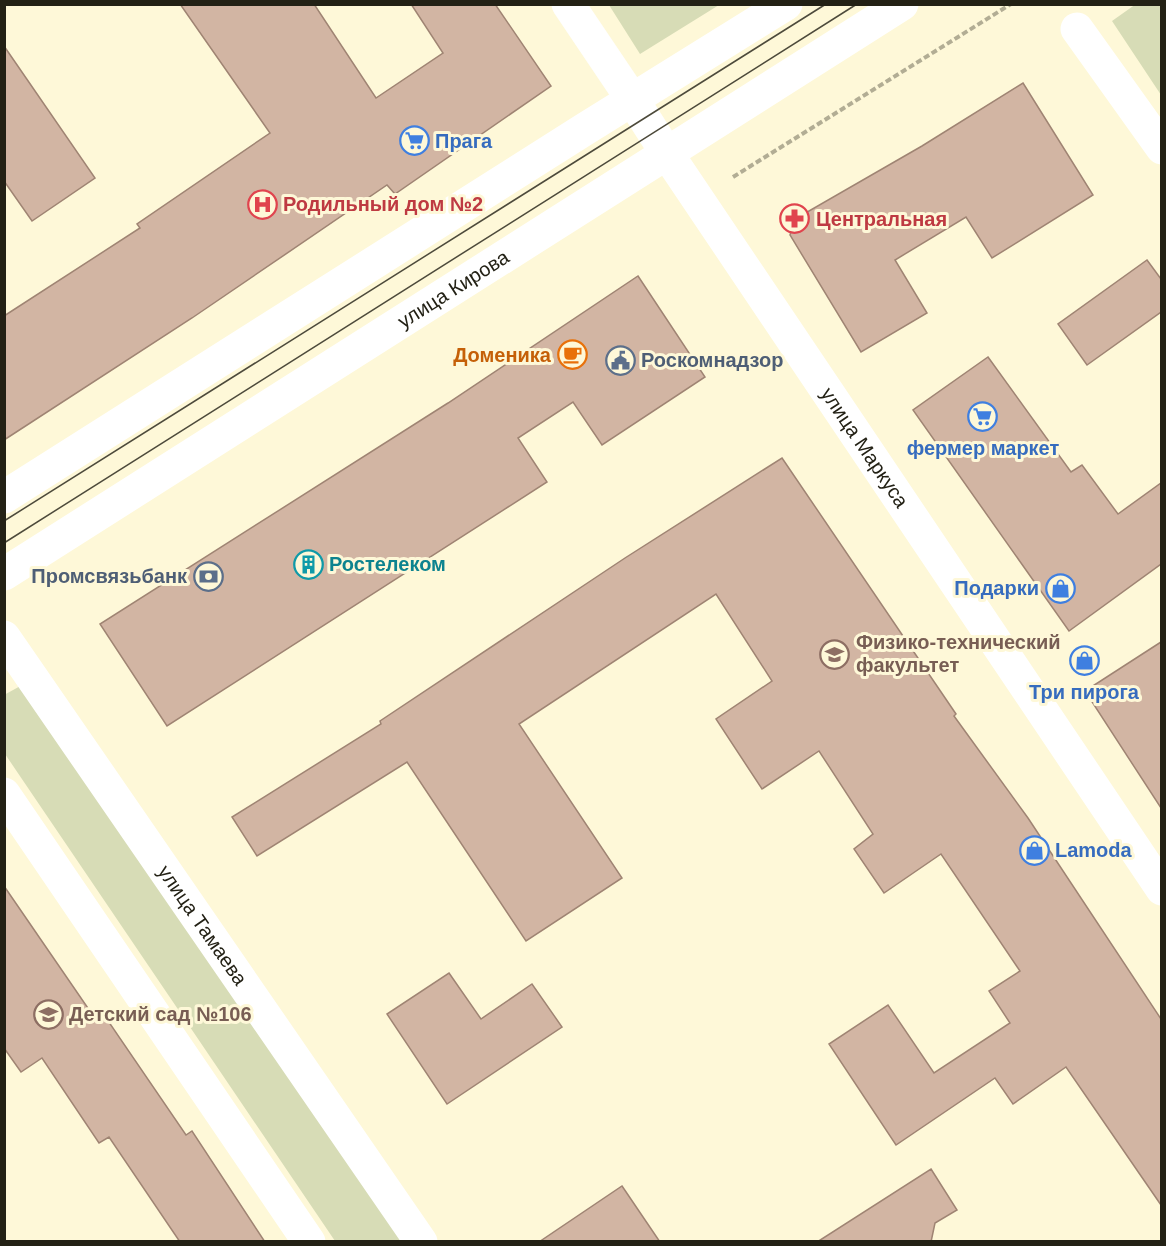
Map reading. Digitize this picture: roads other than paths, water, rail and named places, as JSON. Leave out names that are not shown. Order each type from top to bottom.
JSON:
[{"type":"street","name":"улица Маркуса","points":[[568,4],[1161,889]]},
{"type":"street","points":[[4,497],[786,4]]},
{"type":"street","name":"улица Кирова","points":[[4,574],[902,4]]},
{"type":"street","points":[[1077,29],[1161,148]]},
{"type":"street","name":"улица Тамаева","points":[[4,637],[422,1242]]},
{"type":"street","points":[[4,794],[309,1242]]},
{"type":"tram line","points":[[4,521],[826,4]]},
{"type":"tram line","points":[[4,543],[857,4]]},
{"type":"place","name":"Прага","points":[[414,141]]},
{"type":"place","name":"Родильный дом №2","points":[[262,204]]},
{"type":"place","name":"Центральная","points":[[795,219]]},
{"type":"place","name":"Доменика","points":[[572,355]]},
{"type":"place","name":"Роскомнадзор","points":[[620,360]]},
{"type":"place","name":"фермер маркет","points":[[983,417]]},
{"type":"place","name":"Ростелеком","points":[[308,564]]},
{"type":"place","name":"Промсвязьбанк","points":[[208,576]]},
{"type":"place","name":"Подарки","points":[[1060,588]]},
{"type":"place","name":"Физико-технический факультет","points":[[835,654]]},
{"type":"place","name":"Три пирога","points":[[1084,661]]},
{"type":"place","name":"Lamoda","points":[[1034,850]]},
{"type":"place","name":"Детский сад №106","points":[[48,1014]]}]
